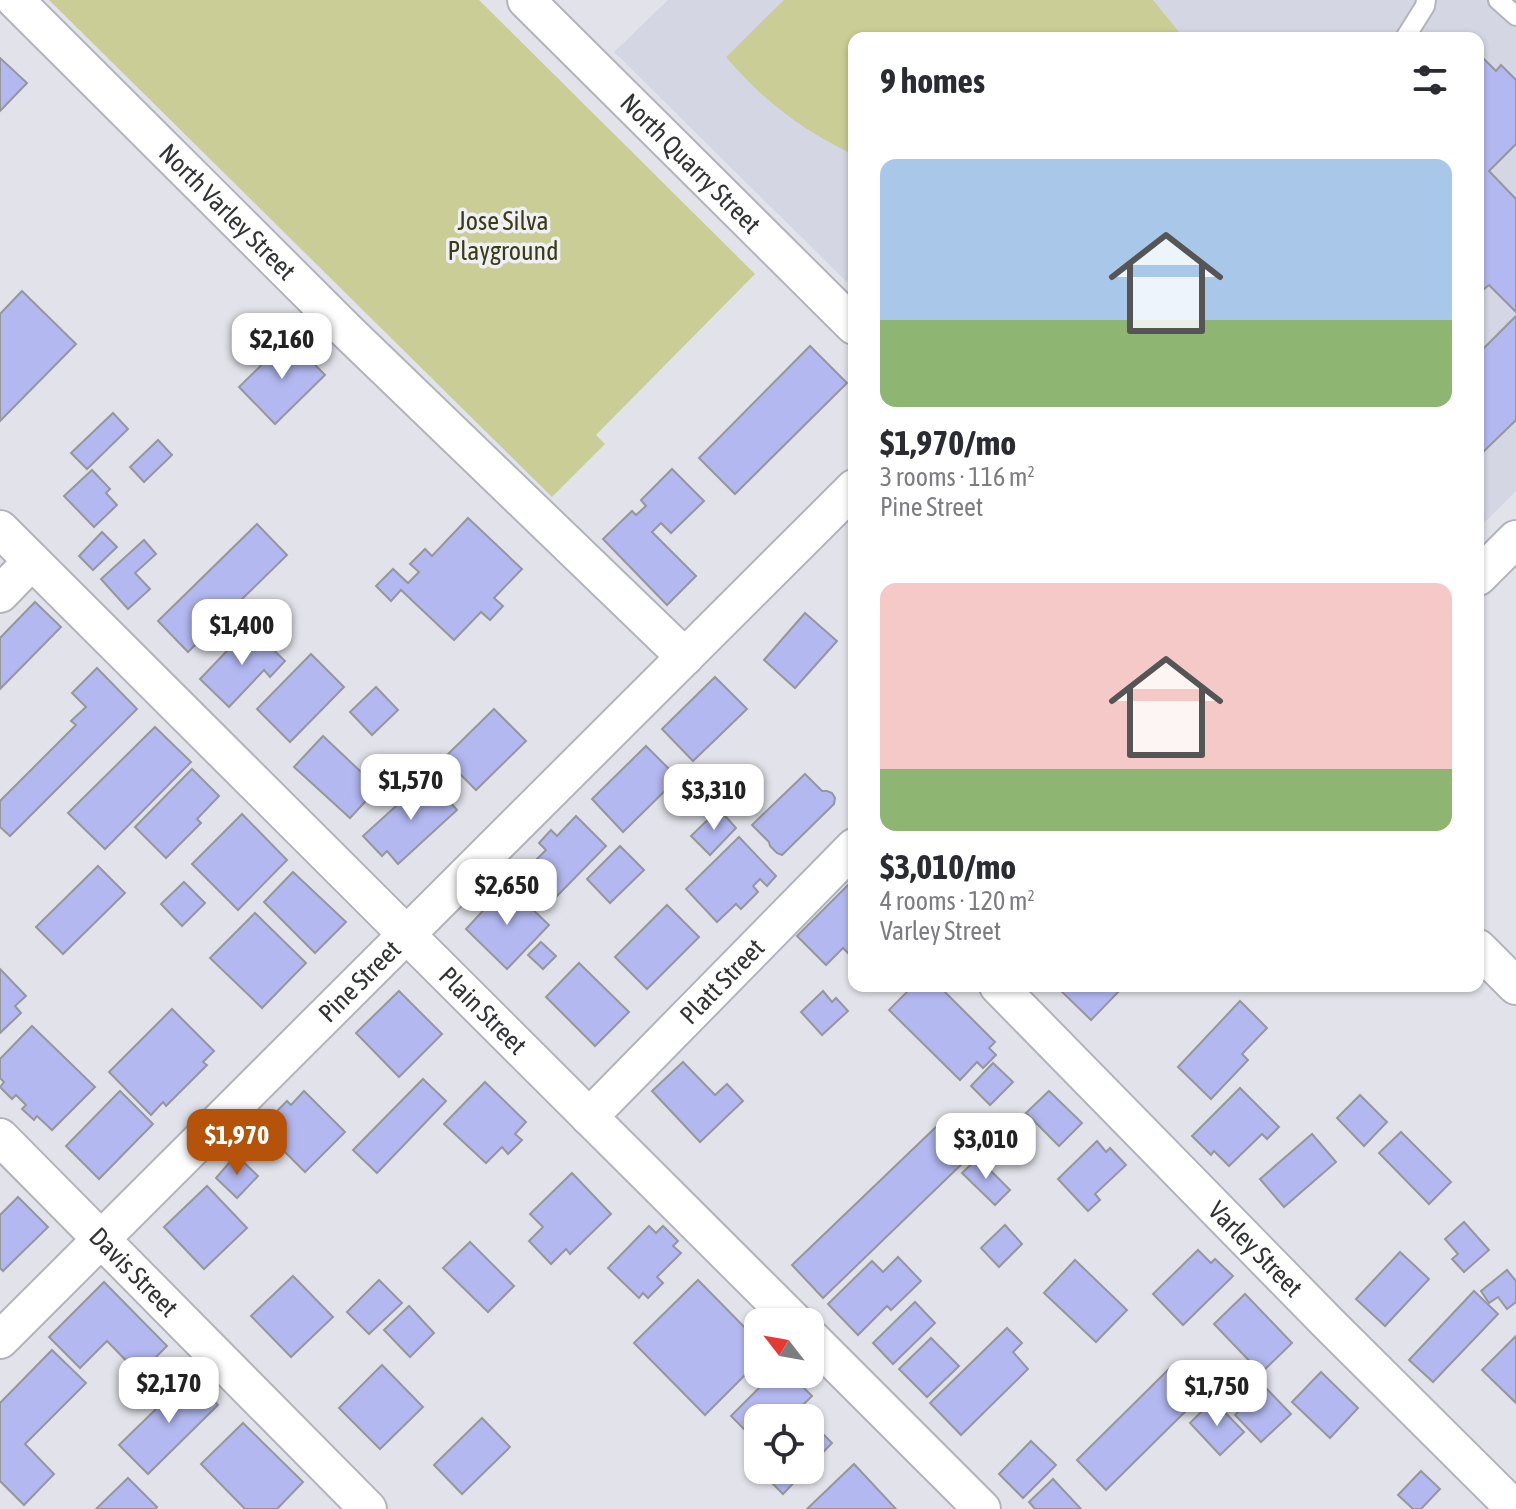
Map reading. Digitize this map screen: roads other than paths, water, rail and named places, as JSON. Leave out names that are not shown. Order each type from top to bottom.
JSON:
[{"type":"street","name":"North Varley Street","points":[[15,0],[348,332],[685,657]]},
{"type":"street","name":"North Quarry Street","points":[[526,0],[848,320]]},
{"type":"street","name":"Pine Street","points":[[0,1340],[848,494]]},
{"type":"street","name":"Plain Street","points":[[0,529],[781,1308]]},
{"type":"street","points":[[1484,571],[1516,539]]},
{"type":"street","points":[[0,594],[32,561]]},
{"type":"street","name":"Platt Street","points":[[589,1117],[848,853]]},
{"type":"street","points":[[1484,954],[1516,986]]},
{"type":"street","name":"Varley Street","points":[[1004,992],[1515,1509]]},
{"type":"street","name":"Davis Street","points":[[0,1137],[368,1509]]},
{"type":"street","points":[[824,1351],[982,1509]]},
{"type":"lane","points":[[1409,32],[1426,0]]},
{"type":"lane","points":[[1498,0],[1516,16]]},
{"type":"park label","name":"Jose Silva Playground","points":[[503,236]]}]
